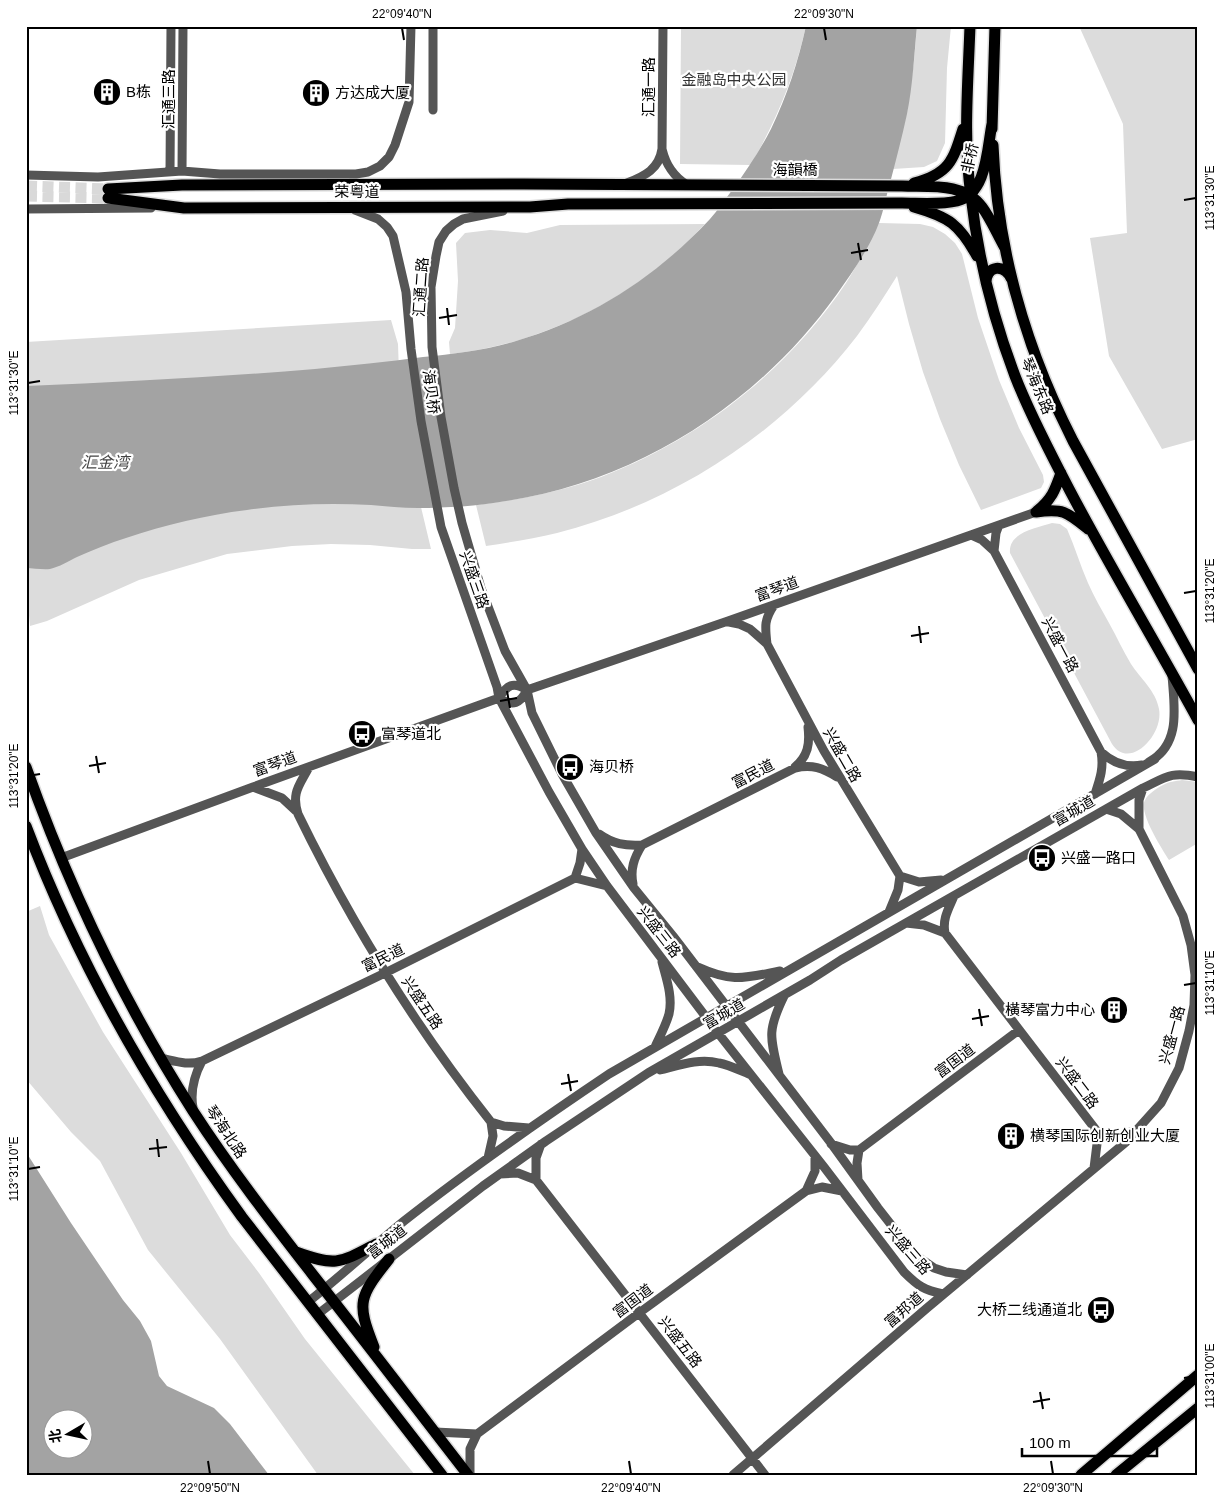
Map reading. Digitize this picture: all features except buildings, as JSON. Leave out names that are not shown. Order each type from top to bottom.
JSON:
[{"type":"main road","name":"琴海东路","points":[[970,26],[967,117],[970,195],[986,284],[999,330],[1015,376],[1034,420],[1061,473],[1198,720]]},
{"type":"main road","name":"琴海东路","points":[[996,26],[992,124],[996,186],[1011,278],[1027,334],[1060,415],[1198,669]]},
{"type":"main road","points":[[902,186],[937,175],[948,165],[957,150],[967,117]]},
{"type":"main road","name":"非桥","points":[[902,203],[953,202],[970,195],[978,186],[983,176],[992,124]]},
{"type":"main road","name":"荣粤道","points":[[687,185],[182,185],[108,193],[128,199],[184,208],[902,203]]},
{"type":"main road","name":"海韻橋","points":[[687,185],[902,186]]},
{"type":"main road","name":"非桥","points":[[902,186],[953,188],[970,195],[983,208],[1005,248]]},
{"type":"main road","points":[[902,203],[939,215],[953,224],[967,239],[983,267]]},
{"type":"main road","points":[[986,284],[986,277],[996,268],[1008,272],[1011,278]]},
{"type":"main road","points":[[1036,512],[1052,497],[1061,473]]},
{"type":"main road","points":[[1036,512],[1054,510],[1064,512],[1093,532]]},
{"type":"main road","name":"琴海北路","points":[[26,766],[61,858],[111,967],[160,1058],[193,1111],[241,1180],[295,1252],[469,1475]]},
{"type":"main road","points":[[26,826],[58,903],[89,969],[111,1012],[152,1082],[218,1184],[442,1475]]},
{"type":"main road","points":[[295,1252],[323,1261],[337,1261],[350,1258],[376,1244]]},
{"type":"main road","points":[[379,1360],[365,1324],[362,1305],[367,1288],[389,1259]]},
{"type":"main road","points":[[1082,1475],[1198,1374]]},
{"type":"main road","points":[[1116,1475],[1198,1408]]},
{"type":"street","name":"汇通三路","points":[[170,172],[171,26]]},
{"type":"street","name":"汇通三路","points":[[182,171],[183,26]]},
{"type":"street","points":[[433,26],[433,110]]},
{"type":"street","name":"汇通一路","points":[[662,149],[663,26]]},
{"type":"street","name":"荣粤道","points":[[26,175],[98,177],[182,171],[220,174],[356,174],[368,172],[380,166],[389,157],[395,145],[409,102],[411,29]]},
{"type":"street","points":[[623,184],[644,176],[653,169],[660,160],[662,149]]},
{"type":"street","points":[[662,149],[670,170],[680,181],[687,185]]},
{"type":"street","name":"汇通二路","points":[[344,207],[361,211],[378,219],[393,236],[406,292],[411,349]]},
{"type":"street","name":"汇通二路","points":[[432,346],[431,288],[439,242],[446,231],[463,219],[530,207]]},
{"type":"street","name":"荣粤道","points":[[26,210],[184,208]]},
{"type":"street","name":"海贝桥","points":[[432,346],[441,418],[462,523]]},
{"type":"street","name":"海贝桥","points":[[411,349],[426,456],[441,527]]},
{"type":"street","name":"富琴道","points":[[527,690],[1036,512]]},
{"type":"street","name":"兴盛三路","points":[[462,523],[482,588],[505,651],[527,690],[532,714],[562,774],[596,832],[634,888],[696,966],[914,1254],[934,1268],[967,1275]]},
{"type":"street","points":[[994,551],[996,533],[1000,525]]},
{"type":"street","name":"兴盛三路","points":[[441,527],[497,687],[499,698],[582,849],[607,886],[718,1033],[815,1155],[904,1272],[917,1285],[932,1292],[944,1294]]},
{"type":"street","name":"兴盛一路","points":[[971,535],[982,540],[994,551],[1101,752],[1103,762],[1102,773],[1095,794]]},
{"type":"street","name":"兴盛二路","points":[[774,605],[766,621],[767,644],[808,724],[900,876]]},
{"type":"street","name":"兴盛二路","points":[[728,621],[750,629],[767,644]]},
{"type":"street","name":"富城道","points":[[308,1302],[376,1244],[488,1158],[609,1074],[1154,759],[1168,744],[1174,726],[1172,675]]},
{"type":"street","points":[[512,685],[520,686],[527,690],[521,700],[515,703],[508,703],[499,698],[506,687],[512,685]]},
{"type":"street","name":"富琴道","points":[[61,858],[253,786],[499,698]]},
{"type":"street","name":"富民道","points":[[795,768],[806,755],[809,740],[808,724]]},
{"type":"street","points":[[1101,752],[1114,762],[1136,766],[1144,765]]},
{"type":"street","name":"富民道","points":[[642,845],[795,768],[808,766],[821,768],[840,779]]},
{"type":"street","points":[[298,814],[296,790],[309,767]]},
{"type":"street","name":"富城道","points":[[318,1314],[541,1144],[648,1073],[784,996],[841,960],[1143,788],[1168,776],[1177,774],[1198,777]]},
{"type":"street","points":[[253,786],[282,798],[298,814]]},
{"type":"street","points":[[1138,828],[1139,800],[1143,788]]},
{"type":"street","points":[[1106,809],[1121,814],[1138,828]]},
{"type":"street","name":"兴盛五路","points":[[298,814],[339,894],[385,973],[446,1064],[491,1122]]},
{"type":"street","name":"兴盛一路","points":[[1094,1168],[1126,1142],[1161,1103],[1179,1068],[1192,1022],[1196,990],[1191,945],[1182,916],[1138,828]]},
{"type":"street","points":[[596,832],[618,844],[642,845]]},
{"type":"street","points":[[634,888],[632,865],[642,845]]},
{"type":"street","points":[[582,849],[575,878],[607,886]]},
{"type":"street","points":[[889,912],[898,890],[900,876],[919,882],[944,880]]},
{"type":"street","name":"富民道","points":[[202,1061],[385,973],[575,878]]},
{"type":"street","points":[[945,933],[943,927],[944,918],[954,895]]},
{"type":"street","points":[[906,923],[924,925],[945,933]]},
{"type":"street","name":"兴盛二路","points":[[945,933],[1096,1130]]},
{"type":"street","points":[[654,1048],[667,1021],[670,1008],[670,994],[661,957]]},
{"type":"street","points":[[696,966],[719,976],[736,979],[789,970]]},
{"type":"street","points":[[779,1076],[772,1044],[771,1029],[774,1015],[784,996]]},
{"type":"street","name":"富国道","points":[[859,1150],[1019,1030]]},
{"type":"street","points":[[160,1058],[184,1064],[202,1061]]},
{"type":"street","points":[[193,1111],[193,1085],[202,1061]]},
{"type":"street","points":[[648,1073],[692,1062],[709,1061],[725,1064],[751,1075]]},
{"type":"street","points":[[488,1158],[493,1136],[491,1122],[504,1126],[529,1128]]},
{"type":"street","points":[[1096,1130],[1106,1136],[1120,1135],[1137,1130]]},
{"type":"street","points":[[1094,1168],[1097,1144],[1096,1130]]},
{"type":"street","points":[[831,1143],[850,1150],[859,1150],[857,1163],[858,1180]]},
{"type":"street","points":[[500,1174],[518,1173],[536,1180],[536,1158],[541,1144]]},
{"type":"street","points":[[806,1191],[815,1171],[815,1155]]},
{"type":"street","name":"富邦道","points":[[733,1475],[1094,1168]]},
{"type":"street","name":"兴盛五路","points":[[536,1180],[765,1475]]},
{"type":"street","points":[[806,1191],[822,1187],[842,1191]]},
{"type":"street","name":"富国道","points":[[478,1434],[806,1191]]},
{"type":"street","points":[[435,1432],[478,1434],[470,1449],[469,1475]]},
{"type":"green space","name":"金融岛中央公园","points":[[681,26],[806,26],[784,98],[751,165],[680,164]]},
{"type":"green space","points":[[917,26],[951,26],[947,68],[945,143],[937,161],[924,167],[893,169],[907,112]]},
{"type":"green space","points":[[1079,26],[1198,26],[1198,439],[1162,449],[1109,356],[1090,238],[1127,233],[1123,124]]},
{"type":"green space","points":[[879,223],[920,224],[933,227],[955,243],[962,254],[978,318],[999,380],[1019,428],[1043,475],[1044,482],[1041,488],[981,510],[959,465],[923,372],[897,276],[857,336],[827,371],[795,403],[760,433],[723,460],[684,483],[643,503],[601,520],[557,533],[486,546],[476,505],[539,495],[601,477],[673,443],[739,399],[797,345],[823,315],[846,283]]},
{"type":"green space","points":[[705,224],[678,251],[654,271],[600,306],[572,320],[512,342],[450,354],[449,342],[455,328],[458,281],[456,243],[465,233],[490,230],[527,233],[560,225]]},
{"type":"green space","points":[[391,320],[398,344],[400,402],[415,482],[431,549],[331,544],[292,546],[227,554],[139,580],[47,621],[30,626],[26,583],[26,342]]},
{"type":"green space","points":[[1052,523],[1060,524],[1067,529],[1095,598],[1131,664],[1155,696],[1159,709],[1156,729],[1151,739],[1136,752],[1127,754],[1119,751],[1112,744],[1010,553],[1011,546],[1018,536],[1032,529]]},
{"type":"green space","points":[[1182,780],[1198,782],[1198,843],[1169,860],[1152,830],[1144,806],[1146,798],[1155,789],[1167,783]]},
{"type":"green space","points":[[40,906],[49,935],[103,1032],[181,1153],[230,1235],[305,1339],[415,1475],[318,1475],[220,1339],[148,1250],[100,1161],[71,1132],[26,1079],[26,912]]},
{"type":"water","name":"汇金湾","points":[[806,26],[917,26],[909,103],[882,213],[871,241],[860,260],[837,294],[806,333],[771,370],[733,402],[692,431],[649,455],[603,476],[555,491],[506,501],[451,507],[406,508],[356,504],[309,504],[232,512],[186,521],[141,533],[50,569],[26,568],[26,386],[279,372],[382,362],[482,349],[505,344],[544,332],[570,321],[596,308],[645,277],[690,240],[713,216],[748,167],[771,129],[792,79]]},
{"type":"water","points":[[26,1152],[71,1223],[123,1300],[140,1321],[151,1341],[159,1376],[167,1386],[214,1408],[230,1424],[269,1475],[26,1475]]},
{"type":"tunnel","points":[[26,186],[108,189]]},
{"type":"tunnel","points":[[26,196],[108,198]]},
{"type":"place","name":"B栋","points":[[107,92]]},
{"type":"place","name":"方达成大厦","points":[[316,93]]},
{"type":"place","name":"富琴道北","points":[[362,734]]},
{"type":"place","name":"海贝桥","points":[[570,767]]},
{"type":"place","name":"兴盛一路口","points":[[1042,858]]},
{"type":"place","name":"橫琴富力中心","points":[[1114,1010]]},
{"type":"place","name":"横琴国际创新创业大厦","points":[[1011,1136]]},
{"type":"place","name":"大桥二线通道北","points":[[1101,1310]]}]
